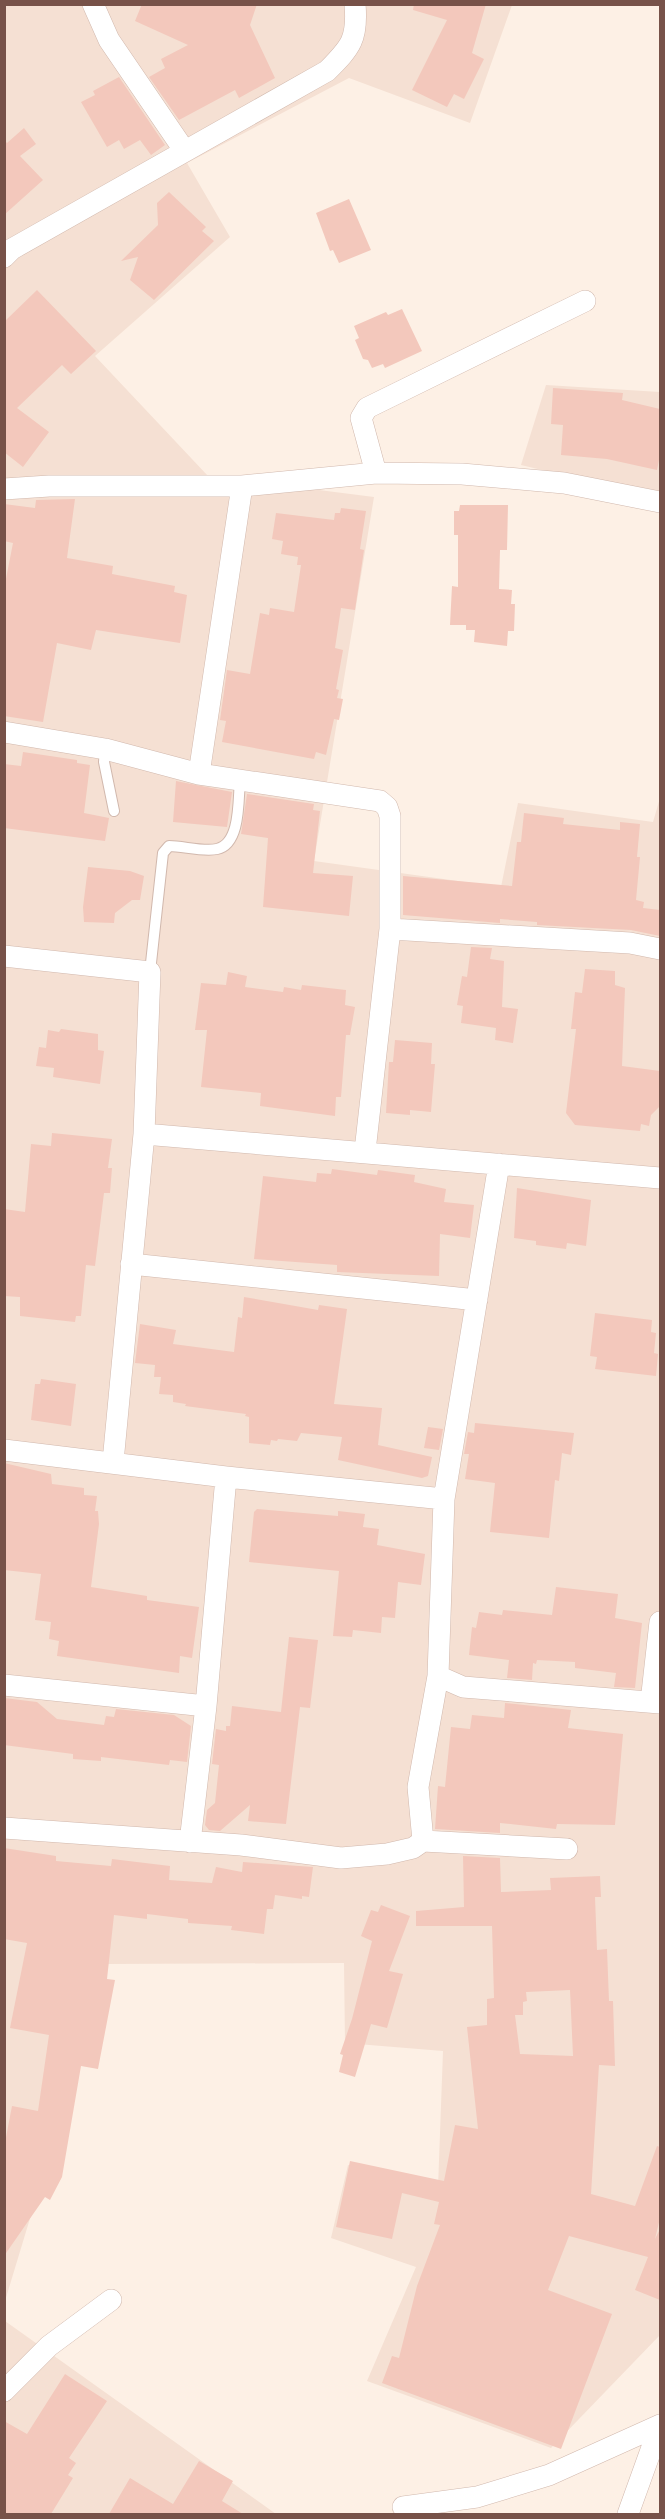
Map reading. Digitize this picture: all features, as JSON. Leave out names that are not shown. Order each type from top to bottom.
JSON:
[{"type":"street","points":[[93,4],[109,40],[184,150]]},
{"type":"street","points":[[7,249],[327,71],[351,46],[357,26],[355,4]]},
{"type":"street","points":[[376,473],[361,418],[367,408],[585,302]]},
{"type":"street","points":[[4,489],[49,486],[242,486],[376,473],[510,477],[564,483],[660,502]]},
{"type":"street","points":[[199,774],[242,486]]},
{"type":"street","points":[[4,732],[105,749],[199,774],[380,801],[387,807],[390,816],[390,929],[365,1151]]},
{"type":"street","points":[[390,929],[630,943],[660,949]]},
{"type":"street","points":[[4,956],[150,972],[144,1134],[113,1462]]},
{"type":"street","points":[[144,1134],[365,1151],[660,1178]]},
{"type":"street","points":[[423,1841],[417,1787],[438,1676],[444,1499],[499,1164]]},
{"type":"street","points":[[131,1264],[477,1300]]},
{"type":"street","points":[[4,1450],[226,1477],[444,1499]]},
{"type":"street","points":[[190,1842],[206,1706],[226,1477]]},
{"type":"street","points":[[438,1676],[464,1687],[656,1703],[660,1622]]},
{"type":"street","points":[[4,1685],[206,1706]]},
{"type":"street","points":[[4,1828],[241,1845],[340,1858],[387,1854],[413,1848],[423,1841],[567,1849]]},
{"type":"street","points":[[4,2391],[49,2346],[111,2300]]},
{"type":"street","points":[[403,2507],[477,2497],[549,2475],[660,2425]]},
{"type":"street","points":[[628,2514],[660,2425]]},
{"type":"lane","points":[[105,749],[104,762],[114,811]]},
{"type":"lane","points":[[150,972],[163,854],[169,846],[217,849],[229,842],[234,831],[240,780]]},
{"type":"shaded area","points":[[5,5],[512,5],[470,123],[349,78],[187,163],[230,237],[95,356],[208,476],[374,497],[314,861],[501,887],[518,803],[653,822],[660,798],[660,2335],[551,2448],[367,2381],[416,2267],[331,2238],[348,2165],[438,2188],[443,2051],[345,2043],[344,1963],[107,1964],[5,2301]]},
{"type":"shaded area","points":[[546,385],[660,392],[660,498],[521,465]]},
{"type":"shaded area","points":[[5,2321],[276,2514],[5,2514]]},
{"type":"building","points":[[142,4],[257,4],[250,25],[275,78],[239,98],[235,90],[179,120],[149,77],[165,68],[161,59],[188,45],[135,21]]},
{"type":"building","points":[[414,4],[486,4],[472,53],[484,59],[464,99],[454,94],[447,107],[412,90],[447,20],[413,10]]},
{"type":"building","points":[[119,77],[165,145],[151,155],[140,140],[124,149],[119,140],[107,147],[81,102],[95,95],[93,91]]},
{"type":"building","points":[[24,128],[36,144],[20,156],[43,180],[4,215],[4,140],[7,143]]},
{"type":"building","points":[[169,192],[206,227],[202,231],[214,241],[154,300],[130,280],[138,257],[121,261],[158,225],[157,203]]},
{"type":"building","points":[[349,199],[371,250],[339,263],[333,250],[330,251],[316,213]]},
{"type":"building","points":[[37,290],[96,351],[71,374],[62,365],[17,408],[49,432],[23,467],[4,452],[4,322]]},
{"type":"building","points":[[402,309],[422,351],[385,368],[383,364],[372,368],[368,360],[363,359],[355,340],[359,338],[354,326],[386,312],[388,315]]},
{"type":"building","points":[[553,388],[623,393],[622,400],[660,409],[660,455],[657,470],[607,459],[561,455],[563,425],[551,424]]},
{"type":"building","points":[[75,499],[67,558],[113,566],[112,574],[175,586],[174,592],[187,595],[180,643],[96,630],[91,650],[57,643],[43,722],[4,716],[4,589],[13,543],[4,541],[4,504],[35,508],[36,500]]},
{"type":"building","points":[[460,505],[508,505],[507,550],[500,550],[499,589],[512,590],[511,604],[515,604],[514,631],[508,631],[507,646],[474,642],[475,630],[466,630],[466,625],[450,625],[452,586],[458,587],[458,535],[454,535],[454,511],[459,511]]},
{"type":"building","points":[[341,508],[366,511],[360,549],[364,550],[355,610],[341,608],[335,648],[343,650],[336,689],[339,690],[337,698],[343,699],[339,720],[334,719],[326,755],[316,752],[314,759],[222,742],[226,721],[220,720],[227,670],[250,674],[260,613],[269,615],[270,608],[294,612],[301,565],[297,565],[298,557],[281,554],[283,541],[272,539],[276,513],[334,520],[335,513],[340,513]]},
{"type":"building","points":[[23,752],[77,760],[77,763],[90,765],[84,813],[109,818],[105,841],[4,828],[4,764],[21,766]]},
{"type":"building","points":[[176,781],[232,792],[227,827],[173,822]]},
{"type":"building","points":[[247,794],[314,804],[313,810],[320,811],[313,873],[353,876],[349,916],[263,907],[268,838],[241,834]]},
{"type":"building","points":[[524,813],[564,818],[563,824],[620,830],[620,822],[640,824],[636,900],[644,902],[643,908],[660,910],[660,936],[631,930],[537,925],[537,922],[500,919],[500,923],[403,915],[403,876],[512,886],[517,842],[521,842]]},
{"type":"building","points":[[88,867],[130,871],[144,876],[140,900],[132,900],[115,913],[114,923],[84,922],[83,907]]},
{"type":"building","points":[[471,947],[492,948],[490,959],[504,961],[502,1007],[518,1009],[513,1043],[495,1040],[496,1028],[461,1023],[463,1006],[457,1005],[462,976],[467,977]]},
{"type":"building","points":[[585,969],[615,971],[615,985],[625,988],[622,1066],[660,1071],[660,1106],[651,1115],[649,1126],[641,1124],[640,1131],[575,1125],[566,1113],[576,1029],[571,1029],[575,992],[582,993]]},
{"type":"building","points":[[228,972],[247,976],[245,987],[283,992],[284,987],[301,990],[302,985],[346,990],[345,1005],[355,1007],[350,1035],[346,1035],[341,1097],[336,1097],[335,1116],[260,1106],[261,1093],[201,1087],[207,1030],[195,1030],[201,983],[226,985]]},
{"type":"building","points":[[61,1029],[98,1034],[98,1050],[104,1051],[100,1084],[53,1077],[54,1068],[36,1066],[39,1047],[46,1048],[48,1030],[59,1032]]},
{"type":"building","points":[[395,1040],[432,1043],[431,1064],[435,1064],[431,1112],[410,1110],[410,1115],[386,1113],[389,1062],[393,1062]]},
{"type":"building","points":[[52,1133],[112,1139],[108,1168],[112,1168],[110,1193],[104,1193],[95,1266],[86,1265],[81,1316],[76,1316],[75,1322],[20,1316],[20,1297],[4,1296],[4,1209],[25,1212],[31,1144],[51,1146]]},
{"type":"building","points":[[332,1169],[377,1175],[378,1170],[415,1175],[414,1182],[446,1189],[444,1202],[474,1205],[470,1238],[440,1234],[439,1276],[337,1272],[337,1265],[254,1259],[263,1176],[316,1182],[317,1173],[331,1174]]},
{"type":"building","points":[[517,1188],[591,1200],[586,1246],[567,1243],[566,1249],[536,1245],[536,1241],[514,1238]]},
{"type":"building","points":[[244,1297],[318,1310],[319,1305],[347,1309],[334,1404],[382,1408],[378,1445],[432,1457],[428,1476],[422,1478],[338,1460],[342,1437],[301,1433],[297,1441],[271,1440],[270,1445],[249,1443],[249,1417],[245,1416],[246,1414],[185,1406],[186,1404],[173,1402],[173,1395],[159,1394],[161,1377],[154,1377],[155,1365],[135,1363],[140,1324],[176,1330],[173,1344],[234,1352],[238,1317],[242,1318]]},
{"type":"building","points":[[595,1313],[652,1320],[651,1332],[656,1333],[654,1353],[658,1354],[656,1376],[595,1369],[597,1357],[590,1356]]},
{"type":"building","points":[[41,1379],[76,1384],[71,1426],[31,1420],[35,1384],[40,1384]]},
{"type":"building","points":[[475,1423],[574,1433],[571,1455],[562,1453],[559,1481],[555,1480],[549,1538],[490,1532],[495,1483],[465,1479],[469,1454],[464,1454],[468,1432],[474,1433]]},
{"type":"building","points":[[428,1427],[443,1429],[439,1450],[424,1448]]},
{"type":"building","points":[[4,1463],[51,1474],[52,1484],[84,1488],[84,1495],[97,1496],[95,1511],[98,1511],[99,1524],[91,1587],[147,1596],[147,1600],[199,1607],[192,1658],[180,1656],[179,1673],[57,1656],[59,1641],[49,1639],[51,1622],[35,1620],[41,1574],[4,1570]]},
{"type":"building","points":[[257,1509],[338,1516],[338,1511],[365,1514],[363,1527],[379,1529],[377,1545],[425,1554],[421,1585],[398,1582],[395,1618],[382,1617],[381,1633],[353,1630],[352,1637],[333,1636],[339,1571],[249,1562],[254,1512]]},
{"type":"building","points":[[556,1587],[618,1594],[615,1618],[642,1623],[635,1688],[614,1687],[616,1673],[575,1668],[575,1662],[537,1660],[536,1664],[533,1663],[532,1680],[507,1678],[509,1660],[469,1655],[472,1627],[476,1628],[479,1612],[502,1615],[503,1610],[552,1615]]},
{"type":"building","points":[[289,1637],[318,1640],[310,1708],[300,1707],[286,1824],[248,1821],[250,1805],[220,1831],[209,1830],[205,1825],[207,1810],[215,1803],[219,1765],[212,1764],[216,1729],[226,1731],[226,1726],[230,1726],[232,1706],[281,1712]]},
{"type":"building","points":[[4,1698],[37,1702],[57,1719],[104,1725],[106,1716],[114,1717],[116,1709],[174,1715],[191,1726],[187,1762],[170,1760],[169,1765],[101,1757],[101,1761],[73,1759],[73,1754],[4,1745]]},
{"type":"building","points":[[505,1703],[571,1710],[568,1728],[623,1734],[615,1825],[557,1824],[556,1829],[500,1823],[500,1833],[435,1829],[438,1786],[445,1787],[451,1727],[470,1729],[472,1715],[504,1718]]},
{"type":"building","points":[[4,1848],[56,1856],[56,1861],[111,1866],[112,1859],[170,1866],[169,1880],[212,1883],[216,1867],[242,1872],[243,1862],[313,1867],[309,1897],[302,1896],[302,1899],[275,1895],[273,1909],[267,1909],[264,1934],[231,1930],[232,1926],[188,1923],[188,1919],[147,1914],[147,1919],[114,1915],[107,1979],[115,1980],[98,2069],[81,2066],[62,2177],[50,2200],[45,2197],[4,2256],[4,2148],[12,2106],[38,2111],[49,2035],[10,2028],[27,1943],[4,1939]]},
{"type":"building","points":[[463,1856],[500,1858],[501,1892],[551,1890],[550,1878],[600,1876],[601,1897],[595,1897],[597,1950],[607,1949],[609,2001],[613,2001],[615,2066],[599,2065],[591,2194],[635,2206],[657,2146],[660,2147],[660,2218],[655,2239],[660,2229],[660,2300],[635,2290],[648,2257],[569,2236],[548,2290],[612,2314],[561,2449],[382,2383],[392,2356],[399,2358],[417,2286],[440,2225],[434,2224],[439,2202],[402,2193],[392,2239],[336,2227],[350,2161],[444,2181],[455,2125],[478,2129],[467,2027],[487,2025],[487,1999],[494,1998],[492,1926],[416,1926],[416,1911],[464,1907]],"holes":[[[570,1990],[573,2056],[520,2054],[515,2015],[523,2015],[523,2002],[527,2001],[526,1992]]]},
{"type":"building","points":[[381,1905],[410,1916],[389,1971],[403,1974],[387,2028],[371,2024],[355,2077],[339,2072],[343,2055],[340,2054],[352,2019],[372,1941],[361,1936],[371,1910],[378,1912]]},
{"type":"building","points":[[65,2374],[107,2401],[69,2458],[76,2463],[68,2475],[73,2478],[51,2514],[4,2514],[4,2421],[27,2434]]},
{"type":"building","points":[[199,2461],[233,2481],[222,2501],[243,2514],[109,2514],[130,2478],[173,2504]]}]
